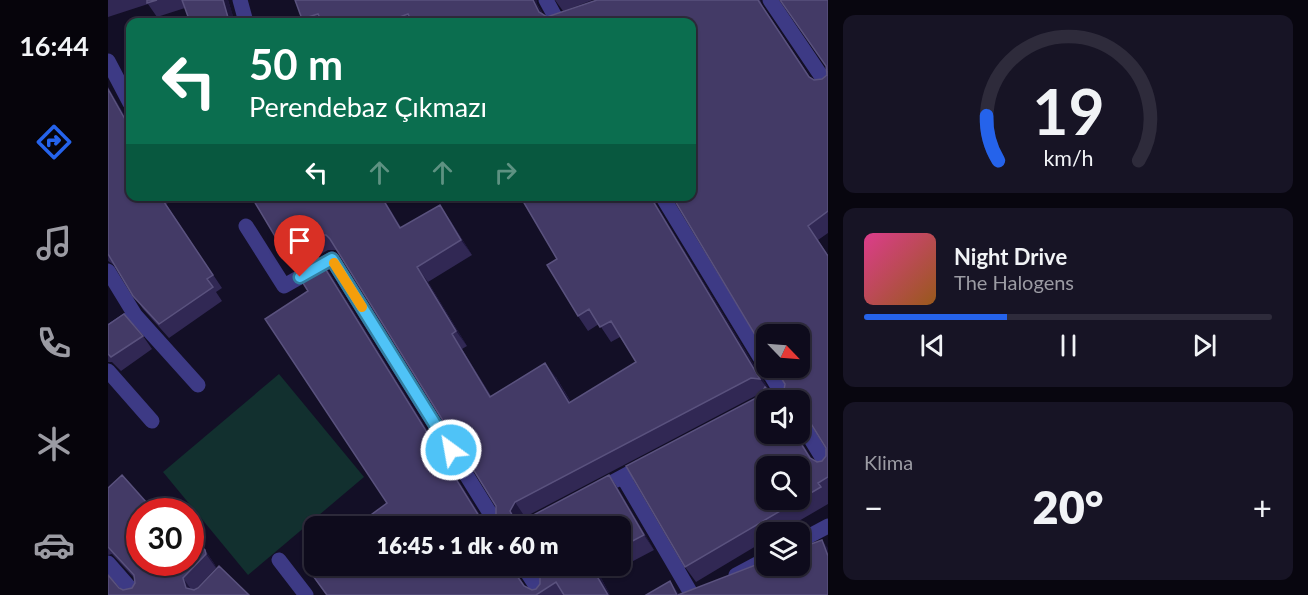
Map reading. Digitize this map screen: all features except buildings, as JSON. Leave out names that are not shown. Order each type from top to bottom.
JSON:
[{"type":"street","points":[[240,0],[245,18]]},
{"type":"street","points":[[546,0],[561,18]]},
{"type":"street","points":[[770,0],[828,86]]},
{"type":"street","points":[[108,62],[126,96]]},
{"type":"street","points":[[665,201],[774,390]]},
{"type":"street","points":[[246,226],[284,286],[332,259],[492,516]]},
{"type":"street","points":[[108,271],[135,315],[198,385]]},
{"type":"street","points":[[108,333],[135,315]]},
{"type":"street","points":[[108,371],[152,421]]},
{"type":"street","points":[[810,437],[828,467]]},
{"type":"street","points":[[581,499],[664,455]]},
{"type":"street","points":[[623,477],[692,595]]},
{"type":"street","points":[[810,536],[828,526]]},
{"type":"street","points":[[279,560],[306,595]]},
{"type":"street","points":[[108,563],[136,595]]},
{"type":"street","points":[[709,590],[756,564]]},
{"type":"street","points":[[530,576],[542,595]]},
{"type":"green space","points":[[279,374],[364,477],[318,516],[304,516],[304,528],[248,575],[204,522],[204,498],[184,498],[163,472]]},
{"type":"slow traffic","points":[[334,263],[362,307]]},
{"type":"route","points":[[300,277],[332,259],[451,450]]}]
